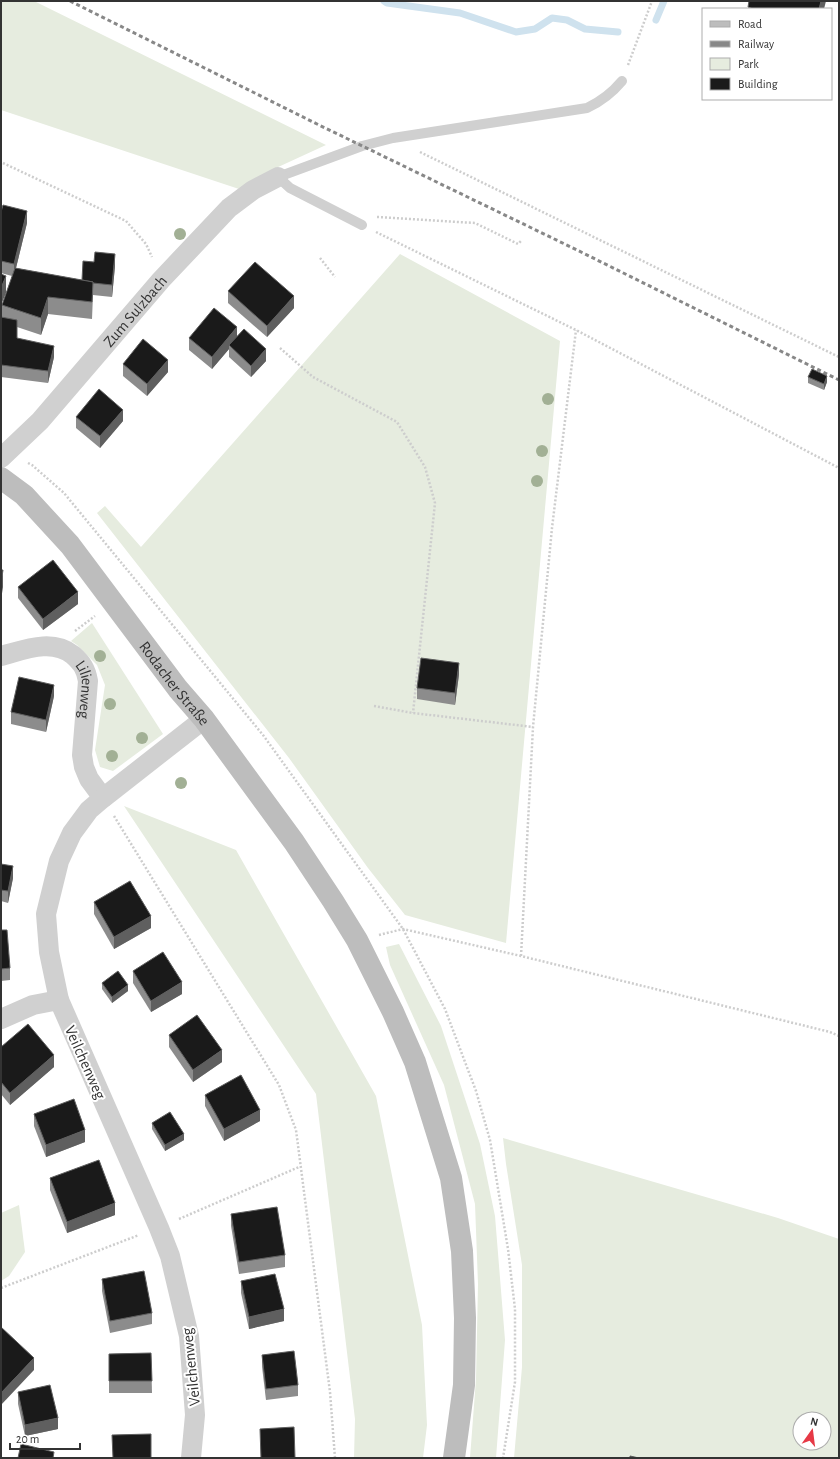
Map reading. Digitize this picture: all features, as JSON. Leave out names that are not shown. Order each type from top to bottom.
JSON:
[{"type":"street","name":"Zum Sulzbach","points":[[4,455],[40,421],[161,280],[229,208],[253,190],[278,176]]},
{"type":"street","name":"Rodacher Straße","points":[[1,478],[24,495],[70,545],[178,689],[204,719],[294,842],[333,901],[357,940],[393,1012],[416,1062],[451,1178],[462,1251],[466,1318],[464,1385],[454,1458]]},
{"type":"street","name":"Lilienweg","points":[[1,656],[44,646],[55,646],[66,649],[81,662],[86,671],[88,681],[82,755],[84,767],[89,779],[103,798]]},
{"type":"street","name":"Veilchenweg","points":[[191,1458],[195,1415],[189,1336],[170,1256],[59,1000],[49,952],[46,914],[59,861],[72,833],[89,810],[204,719]]},
{"type":"street","points":[[1,1019],[33,1005],[59,1000]]},
{"type":"lane","points":[[362,225],[290,188],[278,176],[362,146],[393,138],[587,108],[602,101],[614,91],[622,81]]},
{"type":"path","points":[[622,81],[652,1]]},
{"type":"path","points":[[393,138],[839,356]]},
{"type":"path","points":[[3,163],[126,221],[146,244],[161,280]]},
{"type":"path","points":[[521,241],[518,244],[475,223],[366,216],[362,225],[576,330],[839,468]]},
{"type":"path","points":[[320,258],[335,277]]},
{"type":"path","points":[[520,956],[533,727],[552,528],[576,330]]},
{"type":"path","points":[[280,348],[313,377],[397,422],[425,467],[435,503],[413,714]]},
{"type":"path","points":[[4,455],[32,465],[64,493],[263,735],[403,929],[445,1009],[476,1091],[490,1140],[508,1249],[516,1309],[515,1382],[503,1458]]},
{"type":"path","points":[[55,646],[97,614]]},
{"type":"path","points":[[374,706],[413,714],[533,727]]},
{"type":"path","points":[[103,798],[279,1085],[296,1130],[330,1392],[335,1458]]},
{"type":"path","points":[[357,940],[403,929],[830,1032],[839,1036]]},
{"type":"green space","points":[[1,1],[34,1],[326,145],[276,168],[239,189],[1,110]]},
{"type":"green space","points":[[400,254],[560,341],[506,943],[405,915],[368,868],[289,758],[97,513],[105,506],[141,547]]},
{"type":"green space","points":[[92,623],[163,734],[113,771],[100,767],[95,750],[105,685],[97,665],[71,641]]},
{"type":"green space","points":[[124,806],[236,850],[376,1096],[422,1325],[427,1425],[423,1458],[354,1458],[355,1419],[316,1094]]},
{"type":"green space","points":[[399,944],[441,1026],[480,1144],[495,1216],[505,1340],[496,1458],[470,1458],[476,1379],[478,1284],[475,1204],[444,1085],[390,965],[386,947]]},
{"type":"green space","points":[[503,1138],[778,1218],[839,1239],[839,1458],[514,1458],[522,1367],[522,1265]]},
{"type":"green space","points":[[19,1205],[25,1252],[9,1276],[1,1281],[1,1213]]},
{"type":"building","points":[[749,1],[821,1],[819,8],[748,7]]},
{"type":"building","points":[[3,205],[27,211],[14,264],[1,261],[1,212]]},
{"type":"building","points":[[95,252],[115,254],[112,285],[82,280],[83,261],[94,262]]},
{"type":"building","points":[[255,262],[294,296],[267,326],[228,291]]},
{"type":"building","points":[[15,268],[93,282],[92,302],[48,297],[41,318],[2,305]]},
{"type":"building","points":[[1,274],[6,276],[1,288]]},
{"type":"building","points":[[214,308],[237,327],[212,357],[189,338]]},
{"type":"building","points":[[1,317],[17,320],[17,338],[54,346],[48,371],[1,365]]},
{"type":"building","points":[[244,329],[266,349],[251,366],[229,345]]},
{"type":"building","points":[[143,339],[168,360],[147,384],[123,364]]},
{"type":"building","points":[[812,369],[827,376],[824,384],[808,377]]},
{"type":"building","points":[[99,389],[123,410],[100,436],[76,417]]},
{"type":"building","points":[[53,560],[78,592],[43,619],[18,587]]},
{"type":"building","points":[[1,570],[3,570],[1,583]]},
{"type":"building","points":[[421,658],[459,663],[455,693],[417,688]]},
{"type":"building","points":[[19,677],[54,685],[46,720],[11,712]]},
{"type":"building","points":[[1,864],[13,866],[8,891],[1,890]]},
{"type":"building","points":[[130,881],[151,916],[114,937],[94,902]]},
{"type":"building","points":[[1,930],[7,930],[10,968],[1,969]]},
{"type":"building","points":[[163,952],[182,982],[151,1001],[133,971]]},
{"type":"building","points":[[118,971],[128,985],[112,997],[102,983]]},
{"type":"building","points":[[197,1015],[222,1050],[193,1070],[169,1035]]},
{"type":"building","points":[[28,1024],[54,1055],[10,1093],[1,1082],[1,1047]]},
{"type":"building","points":[[241,1075],[260,1110],[224,1129],[205,1095]]},
{"type":"building","points":[[74,1099],[85,1130],[46,1145],[34,1114]]},
{"type":"building","points":[[170,1112],[184,1134],[165,1145],[152,1123]]},
{"type":"building","points":[[99,1160],[115,1203],[67,1222],[50,1178]]},
{"type":"building","points":[[277,1207],[285,1255],[239,1262],[231,1214]]},
{"type":"building","points":[[144,1271],[152,1313],[110,1321],[102,1279]]},
{"type":"building","points":[[275,1274],[284,1309],[249,1317],[241,1281]]},
{"type":"building","points":[[1,1327],[34,1358],[1,1393]]},
{"type":"building","points":[[294,1351],[298,1385],[266,1389],[262,1355]]},
{"type":"building","points":[[151,1353],[152,1381],[109,1381],[109,1354]]},
{"type":"building","points":[[50,1385],[58,1418],[25,1425],[18,1392]]},
{"type":"building","points":[[294,1427],[295,1458],[261,1458],[260,1429]]},
{"type":"building","points":[[151,1434],[151,1458],[113,1458],[112,1435]]},
{"type":"building","points":[[21,1444],[54,1452],[53,1458],[18,1458]]},
{"type":"waterway","points":[[384,1],[387,3],[460,13],[516,32],[535,29],[552,18],[567,20],[585,29],[618,32]]},
{"type":"waterway","points":[[656,20],[664,1]]},
{"type":"railway","points":[[70,1],[839,380]]}]
